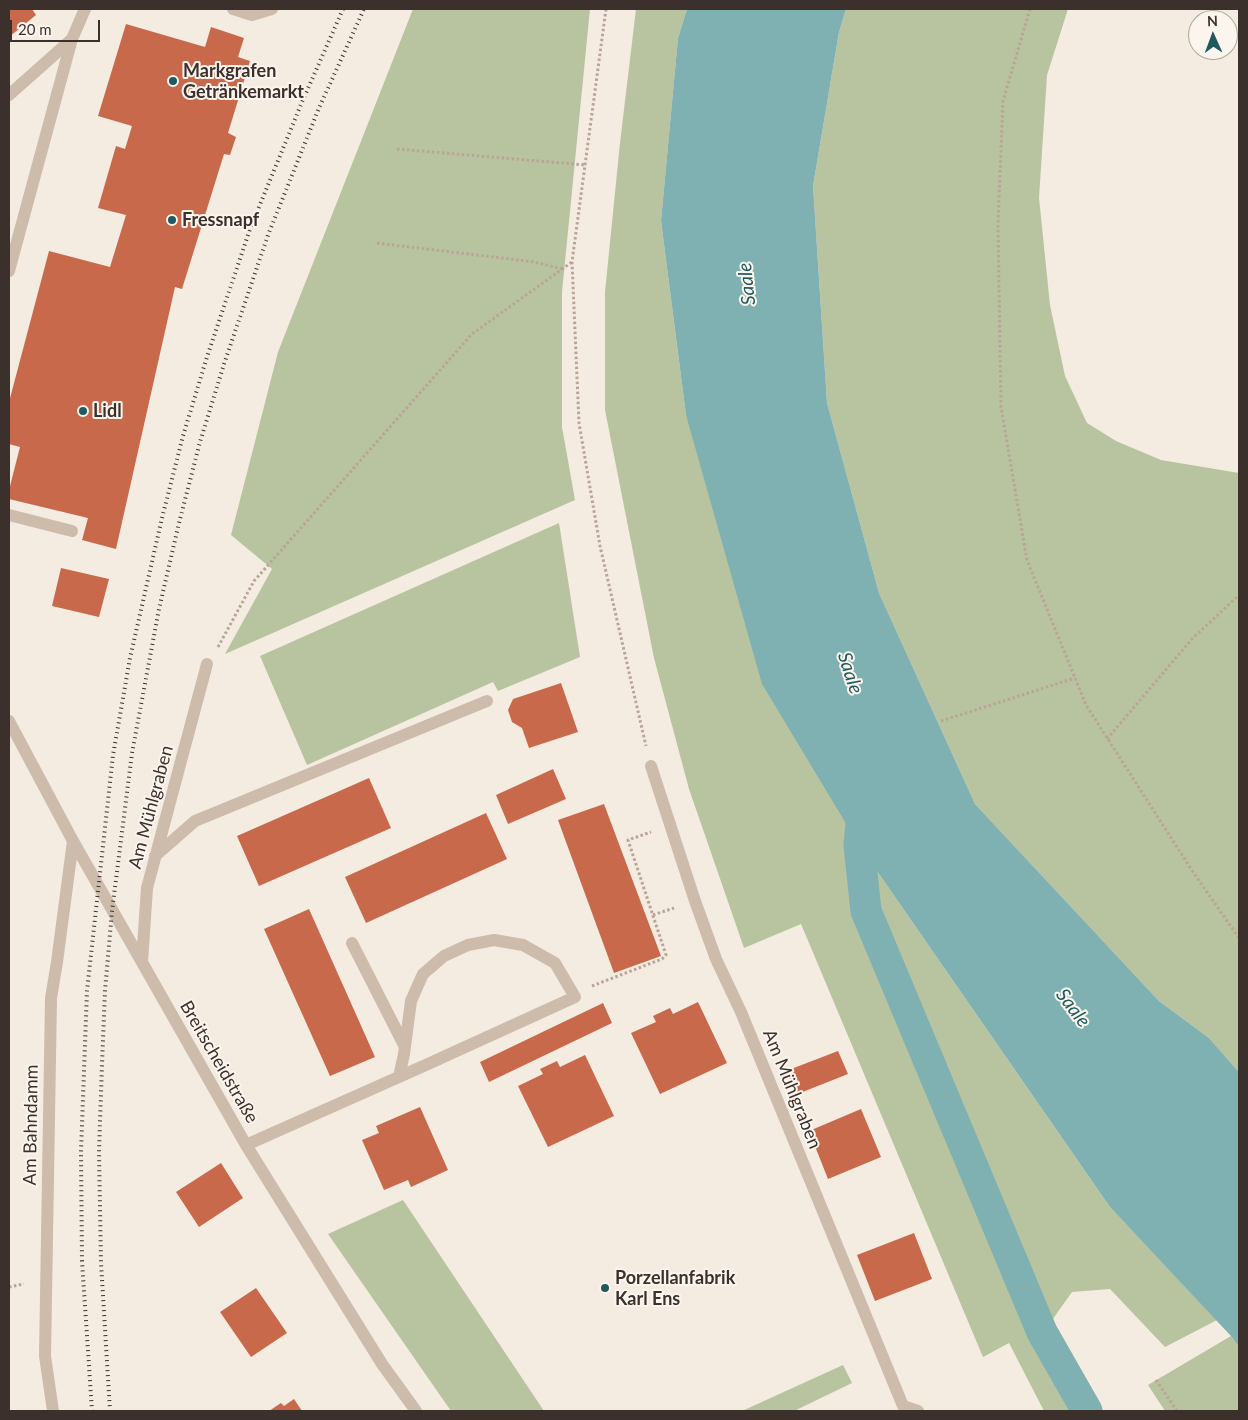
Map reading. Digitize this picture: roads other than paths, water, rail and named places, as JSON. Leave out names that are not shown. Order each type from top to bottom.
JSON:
[{"type":"street","points":[[9,270],[72,39],[85,9]]},
{"type":"street","points":[[233,9],[252,15],[272,9]]},
{"type":"street","points":[[9,94],[72,39]]},
{"type":"street","points":[[9,515],[72,531]]},
{"type":"street","name":"Am Mühlgraben","points":[[142,962],[147,888],[207,664]]},
{"type":"street","points":[[155,856],[195,821],[487,701]]},
{"type":"street","name":"Breitscheidstraße","points":[[9,721],[73,841],[246,1145],[382,1364],[416,1411]]},
{"type":"street","name":"Am Mühlgraben","points":[[651,766],[688,882],[716,959],[749,1031],[898,1409],[918,1411]]},
{"type":"street","name":"Am Bahndamm","points":[[53,1411],[45,1356],[51,998],[73,841]]},
{"type":"street","points":[[246,1145],[399,1077],[575,997],[555,963],[523,945],[494,940],[468,945],[444,956],[423,974],[411,1001],[399,1077]]},
{"type":"street","points":[[352,943],[405,1047]]},
{"type":"water","name":"Saale","points":[[687,9],[846,9],[839,32],[813,186],[827,403],[879,593],[975,804],[1159,1001],[1209,1038],[1239,1072],[1239,1347],[1231,1336],[1110,1207],[859,845],[762,684],[686,415],[661,221],[678,38]]},
{"type":"water","points":[[1042,1332],[1054,1335],[1097,1411],[1073,1411],[1037,1340]]},
{"type":"waterway","points":[[863,803],[859,845],[866,911],[1042,1332],[1087,1411]]},
{"type":"railway","points":[[92,1411],[82,1261],[81,1152],[87,991],[113,755],[130,658],[162,518],[183,436],[206,360],[250,229],[302,102],[343,9]]},
{"type":"railway","points":[[110,1411],[101,1263],[99,1152],[105,991],[112,911],[132,753],[159,609],[179,523],[200,442],[224,364],[268,235],[319,108],[364,9]]},
{"type":"place","name":"Markgrafen Getränkemarkt","points":[[173,81]]},
{"type":"place","name":"Fressnapf","points":[[172,220]]},
{"type":"place","name":"Lidl","points":[[83,411]]},
{"type":"place","name":"Porzellanfabrik Karl Ens","points":[[605,1288]]}]
